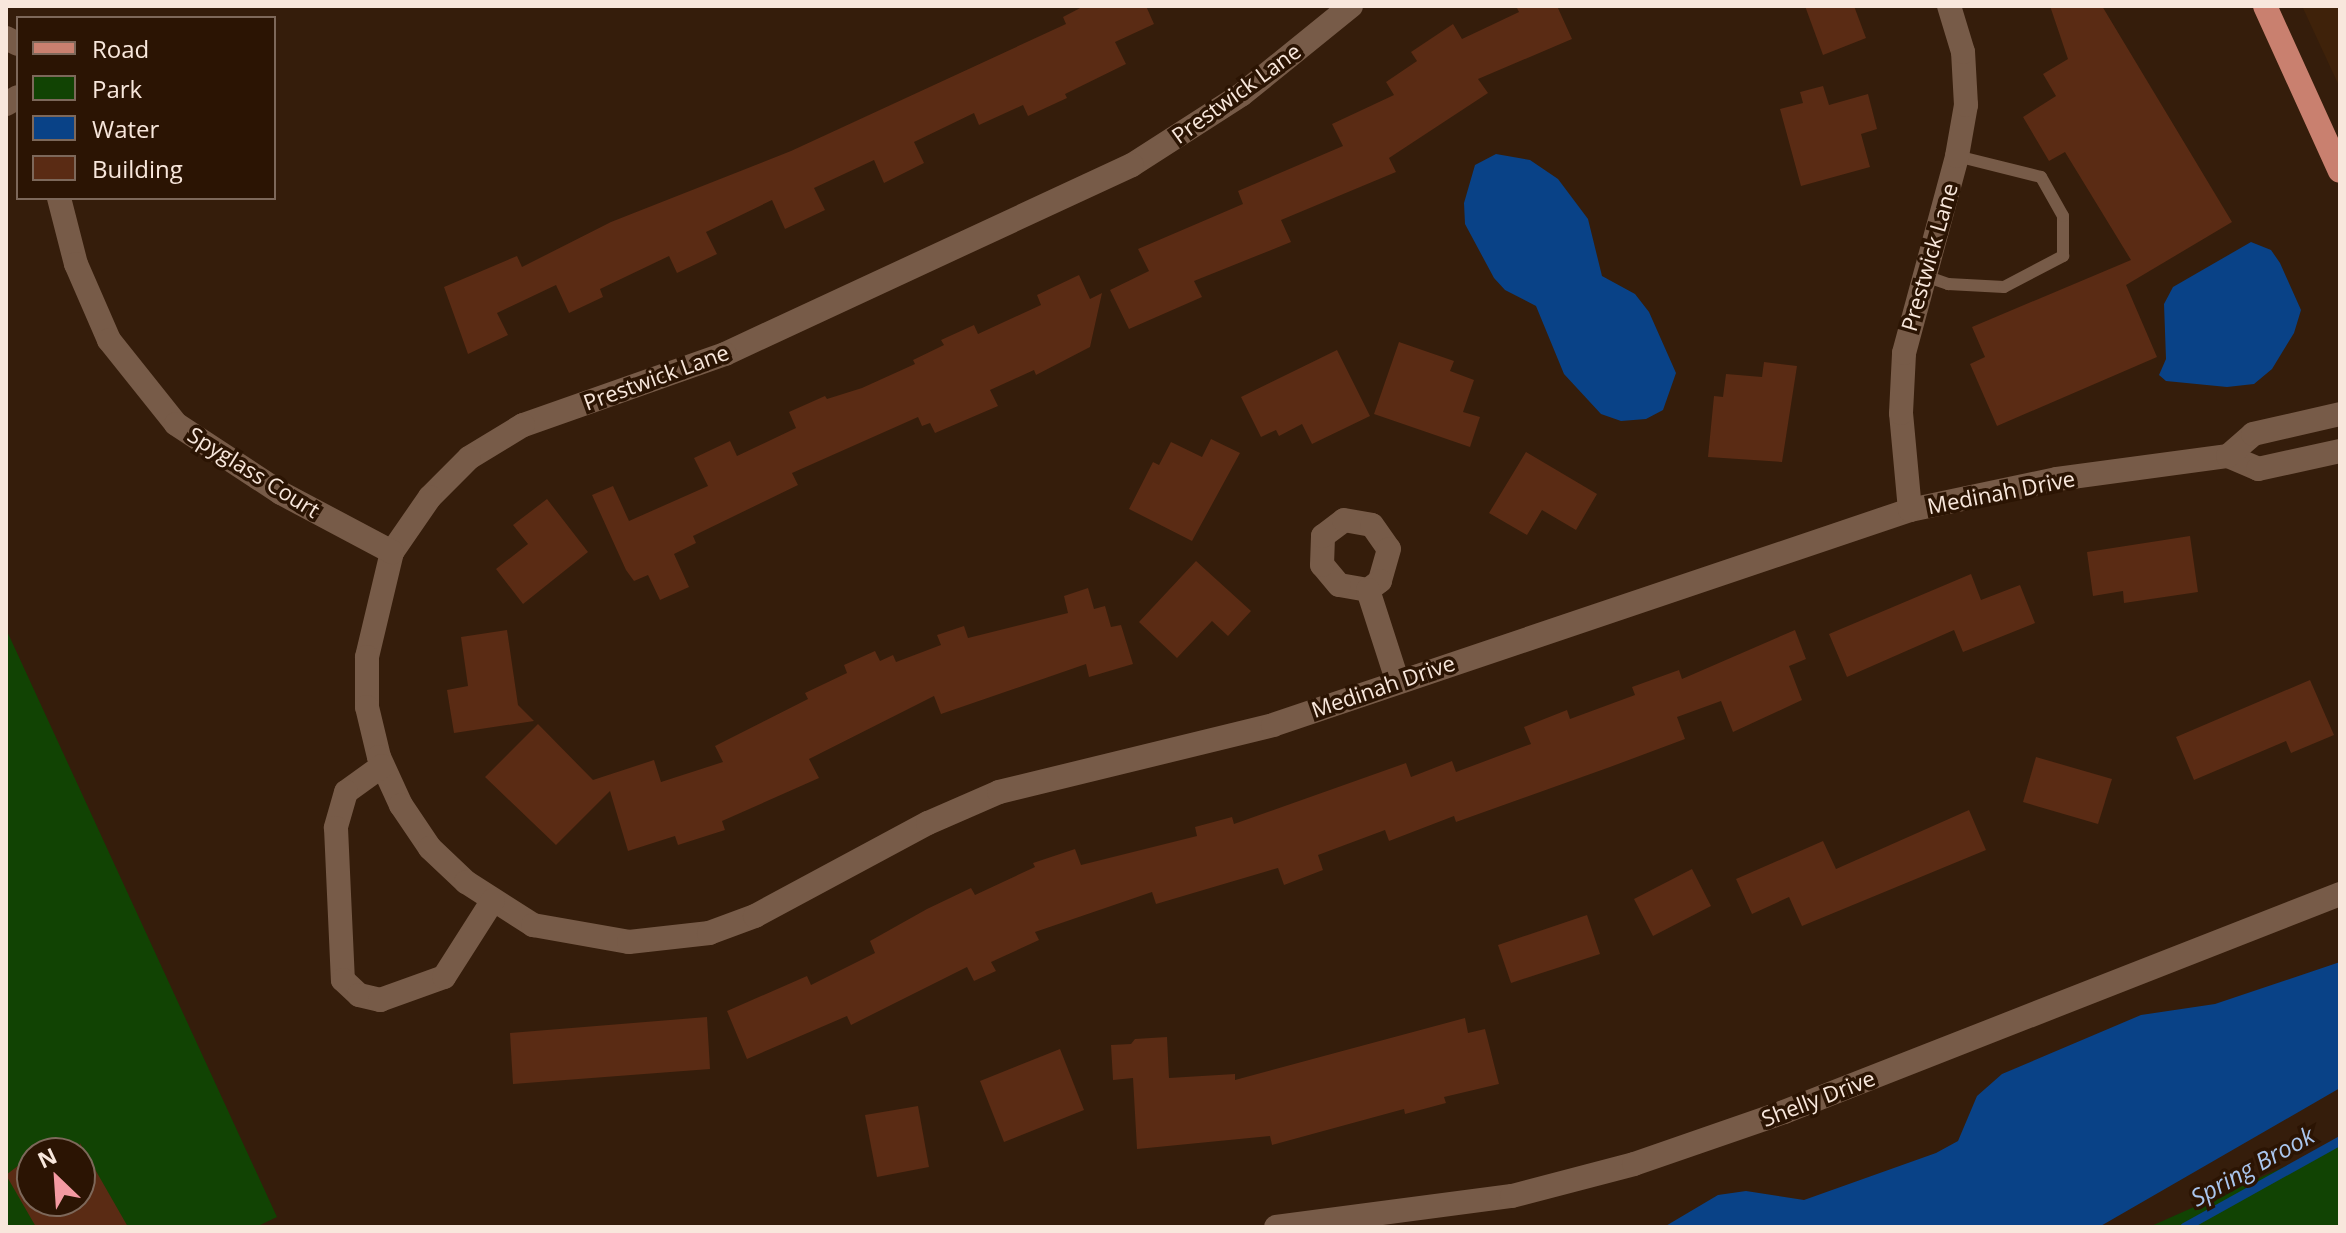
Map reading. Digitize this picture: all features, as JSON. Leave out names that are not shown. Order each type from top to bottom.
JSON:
[{"type":"main road","points":[[2265,6],[2340,171]]},
{"type":"street","name":"Prestwick Lane","points":[[555,929],[533,925],[493,900],[430,848],[401,805],[382,766],[367,707],[367,657],[392,552],[444,481],[469,458],[523,425],[725,354],[1132,165],[1241,95],[1351,6]]},
{"type":"street","name":"Prestwick Lane","points":[[1910,510],[1901,413],[1904,353],[1922,275],[1957,156],[1967,90],[1949,6]]},
{"type":"street","name":"Spyglass Court","points":[[60,200],[76,264],[109,340],[176,424],[281,493],[392,552]]},
{"type":"street","name":"Medinah Drive","points":[[2228,456],[2253,434],[2340,414]]},
{"type":"street","name":"Medinah Drive","points":[[555,929],[629,942],[709,933],[755,916],[928,823],[999,792],[1273,725],[1397,680],[1910,510],[2057,479],[2228,456],[2258,469],[2340,451]]},
{"type":"street","points":[[1368,590],[1397,680]]},
{"type":"street","points":[[382,766],[346,792],[336,828],[343,980],[359,995],[380,1000],[444,977],[493,900]]},
{"type":"street","name":"Shelly Drive","points":[[1276,1227],[1512,1196],[1634,1164],[1784,1112],[2340,894]]},
{"type":"lane","points":[[1922,275],[1948,284],[2004,287],[2063,256],[2063,216],[2041,177],[1957,156]]},
{"type":"shaded area","points":[[2302,6],[2340,6],[2340,88]]},
{"type":"green space","points":[[6,629],[277,1217],[256,1227],[6,1227]]},
{"type":"green space","points":[[2340,1142],[2340,1227],[2149,1227]]},
{"type":"water","points":[[1496,154],[1530,160],[1558,179],[1588,219],[1602,276],[1635,294],[1649,312],[1676,373],[1663,410],[1646,419],[1621,421],[1601,414],[1564,374],[1536,306],[1505,290],[1494,278],[1465,224],[1464,203],[1475,165]]},
{"type":"water","points":[[2251,242],[2271,250],[2301,310],[2294,333],[2272,369],[2254,384],[2227,387],[2166,381],[2159,375],[2166,359],[2164,304],[2173,287]]},
{"type":"water","points":[[2340,962],[2340,1088],[2099,1227],[1664,1227],[1718,1195],[1746,1191],[1804,1200],[1936,1153],[1958,1141],[1977,1096],[2002,1074],[2141,1015],[2215,1004]]},
{"type":"building","points":[[1084,6],[1146,6],[1154,24],[1115,42],[1126,64],[1065,94],[1067,98],[1028,116],[1023,105],[979,125],[974,113],[914,142],[924,163],[884,183],[874,160],[814,188],[825,210],[785,229],[772,200],[706,232],[717,254],[677,273],[669,256],[600,289],[603,297],[569,313],[556,285],[497,313],[508,335],[468,354],[444,287],[517,256],[522,267],[611,222],[791,151],[1066,24],[1063,17]]},
{"type":"building","points":[[1516,6],[1557,6],[1572,39],[1478,79],[1488,93],[1389,158],[1396,172],[1281,220],[1291,242],[1194,281],[1202,297],[1129,329],[1110,290],[1149,271],[1138,249],[1243,204],[1238,191],[1343,146],[1332,124],[1394,95],[1386,82],[1417,61],[1411,52],[1453,24],[1462,39],[1519,12]]},
{"type":"building","points":[[1805,6],[1854,6],[1866,38],[1823,55]]},
{"type":"building","points":[[2050,6],[2102,6],[2232,222],[2126,285],[2157,357],[1997,426],[1970,364],[1985,357],[1972,327],[2131,260],[2065,152],[2049,161],[2023,117],[2056,96],[2043,74],[2068,59]]},
{"type":"building","points":[[1823,86],[1829,105],[1868,94],[1877,129],[1861,134],[1870,167],[1801,186],[1780,109],[1803,103],[1800,92]]},
{"type":"building","points":[[1079,275],[1090,299],[1102,293],[1090,347],[1036,375],[1034,370],[990,390],[998,406],[935,433],[930,423],[922,426],[918,417],[792,473],[798,485],[693,536],[696,543],[674,554],[689,587],[660,600],[648,575],[634,581],[626,570],[592,495],[613,486],[629,521],[708,486],[694,458],[730,441],[737,456],[796,428],[789,412],[825,396],[827,399],[862,388],[915,364],[913,360],[944,345],[941,340],[974,325],[978,334],[1041,305],[1037,295]]},
{"type":"building","points":[[1399,342],[1454,361],[1450,371],[1474,380],[1463,412],[1480,417],[1470,447],[1374,414]]},
{"type":"building","points":[[1337,350],[1370,416],[1312,444],[1302,424],[1279,436],[1276,430],[1261,437],[1241,397]]},
{"type":"building","points":[[1764,362],[1797,366],[1782,462],[1708,457],[1714,396],[1723,397],[1726,374],[1762,377]]},
{"type":"building","points":[[1211,439],[1240,453],[1192,541],[1129,509],[1153,462],[1159,465],[1171,442],[1202,457]]},
{"type":"building","points":[[1526,452],[1597,494],[1576,530],[1542,510],[1527,535],[1489,513]]},
{"type":"building","points":[[547,499],[588,552],[523,604],[496,569],[528,544],[513,525]]},
{"type":"building","points":[[2190,536],[2198,592],[2124,603],[2123,591],[2093,596],[2087,552]]},
{"type":"building","points":[[1196,561],[1251,611],[1228,636],[1212,621],[1177,658],[1139,622]]},
{"type":"building","points":[[1971,574],[1981,600],[2020,585],[2035,623],[1963,652],[1954,630],[1847,677],[1829,634]]},
{"type":"building","points":[[1088,588],[1094,609],[1105,606],[1111,627],[1121,625],[1133,664],[1089,677],[1086,664],[941,714],[934,696],[809,759],[819,778],[722,821],[725,830],[678,845],[675,836],[628,851],[610,791],[556,845],[485,777],[538,724],[593,780],[654,760],[661,782],[723,762],[715,746],[808,699],[805,693],[847,673],[844,665],[875,651],[880,661],[893,655],[896,662],[941,645],[937,635],[964,626],[968,638],[1068,613],[1064,596]]},
{"type":"building","points":[[507,630],[518,705],[534,721],[454,733],[447,690],[468,686],[461,637]]},
{"type":"building","points":[[1795,630],[1806,659],[1789,666],[1802,700],[1733,732],[1721,701],[1677,717],[1685,739],[1610,767],[1456,822],[1454,816],[1389,841],[1385,830],[1318,855],[1323,870],[1284,885],[1278,868],[1156,904],[1152,892],[1035,932],[1039,940],[991,962],[996,971],[974,981],[967,967],[851,1025],[847,1016],[747,1059],[727,1011],[807,976],[811,985],[875,953],[870,941],[927,909],[971,888],[975,895],[1035,867],[1033,863],[1075,849],[1081,865],[1197,836],[1195,827],[1232,817],[1234,824],[1406,763],[1411,777],[1452,761],[1456,772],[1531,744],[1524,727],[1567,710],[1570,719],[1635,695],[1632,687],[1679,670],[1682,679]]},
{"type":"building","points":[[2310,680],[2334,735],[2291,753],[2286,741],[2194,780],[2176,737]]},
{"type":"building","points":[[2036,757],[2112,779],[2098,824],[2023,802]]},
{"type":"building","points":[[1969,810],[1986,850],[1802,926],[1789,897],[1752,914],[1736,879],[1823,841],[1836,869]]},
{"type":"building","points":[[1692,869],[1711,906],[1653,936],[1634,899]]},
{"type":"building","points":[[1587,915],[1600,954],[1511,983],[1498,945]]},
{"type":"building","points":[[707,1017],[710,1069],[513,1084],[510,1033]]},
{"type":"building","points":[[1465,1018],[1468,1033],[1485,1029],[1499,1084],[1444,1097],[1446,1103],[1405,1114],[1404,1109],[1272,1145],[1270,1136],[1137,1149],[1133,1078],[1113,1080],[1111,1045],[1131,1044],[1135,1039],[1167,1037],[1169,1078],[1235,1074],[1235,1080]]},
{"type":"building","points":[[1060,1049],[1084,1110],[1004,1142],[980,1081]]},
{"type":"building","points":[[918,1106],[929,1167],[877,1177],[865,1115]]},
{"type":"building","points":[[16,1167],[16,1192],[6,1175]]},
{"type":"building","points":[[96,1171],[128,1227],[36,1227],[30,1217],[96,1217]]},
{"type":"waterway","name":"Spring Brook","points":[[2184,1227],[2340,1140]]}]
